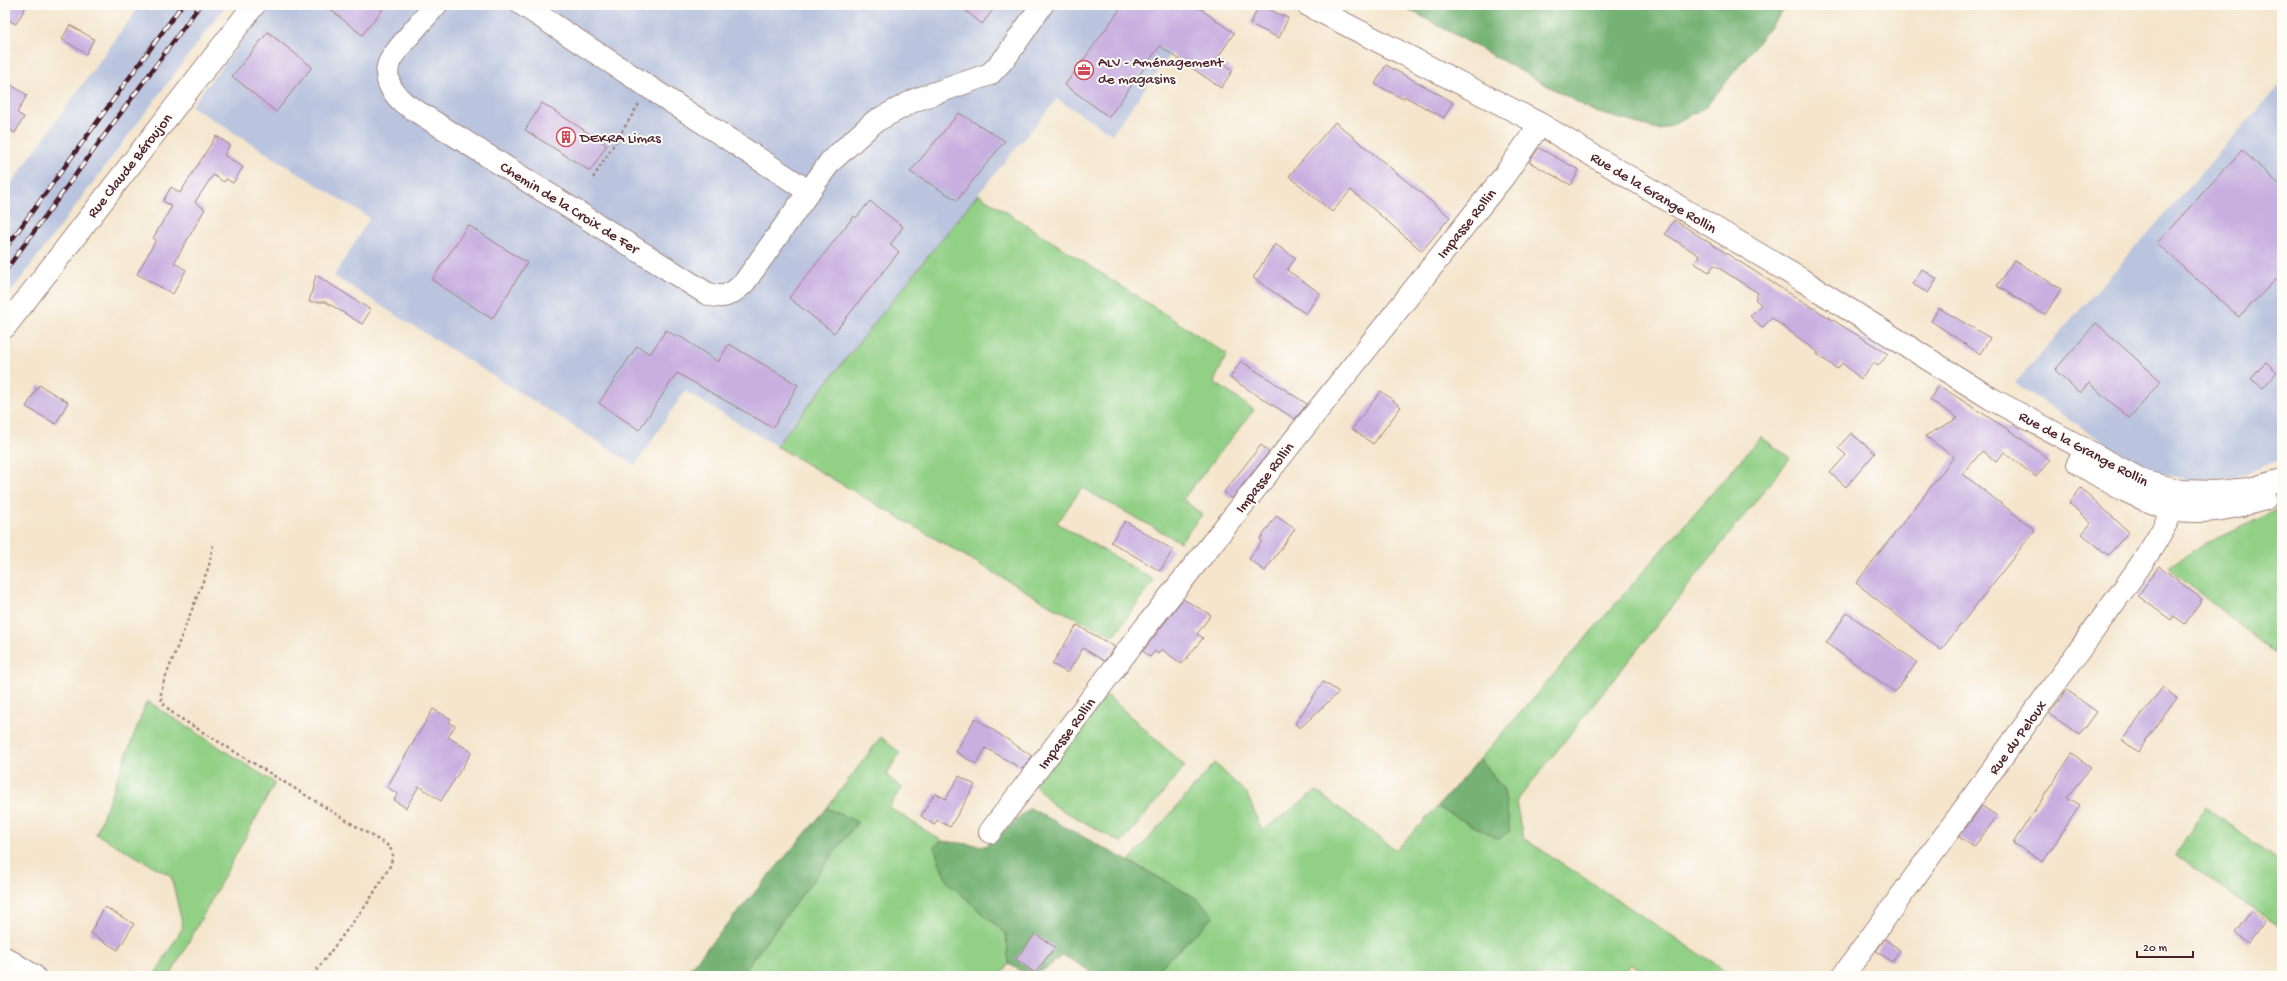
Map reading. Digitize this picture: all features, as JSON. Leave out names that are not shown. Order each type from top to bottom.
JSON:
[{"type":"street","name":"Rue Claude Béroujon","points":[[5,327],[254,5]]},
{"type":"street","name":"Chemin de la Croix de Fer","points":[[436,5],[389,63],[388,79],[393,94],[405,104],[706,293],[717,297],[734,293],[744,283],[830,162],[874,122],[915,100],[990,74],[1006,57],[1042,5]]},
{"type":"street","points":[[523,5],[808,191]]},
{"type":"street","name":"Rue de la Grange Rollin","points":[[1308,5],[1540,124],[1802,280],[1990,398],[2178,500]]},
{"type":"street","name":"Impasse Rollin","points":[[990,832],[1147,625],[1504,176],[1540,124]]},
{"type":"street","points":[[2178,500],[2250,489],[2282,480]]},
{"type":"street","points":[[2178,500],[2210,511],[2254,502],[2282,494]]},
{"type":"street","name":"Rue du Peloux","points":[[1843,976],[2004,756],[2133,574],[2178,500]]},
{"type":"street","points":[[5,958],[34,976]]},
{"type":"path","points":[[593,178],[650,87]]},
{"type":"path","points":[[213,545],[208,566],[164,681],[160,695],[161,702],[176,715],[390,846],[392,856],[390,866],[376,889],[312,976]]},
{"type":"shaded area","points":[[140,5],[226,5],[5,300],[5,192]]},
{"type":"shaded area","points":[[270,5],[1206,5],[1112,134],[1057,99],[978,194],[776,446],[685,391],[635,465],[334,276],[370,218],[191,106]]},
{"type":"shaded area","points":[[2282,82],[2282,459],[2236,477],[2189,480],[2144,469],[2015,383]]},
{"type":"green space","points":[[1401,5],[1788,5],[1706,107],[1661,130],[1595,112]]},
{"type":"green space","points":[[978,194],[1227,354],[1214,382],[1254,410],[1183,499],[1202,515],[1180,542],[1082,488],[1057,523],[1154,580],[1114,636],[1053,607],[776,446]]},
{"type":"green space","points":[[1761,437],[1790,458],[1516,802],[1523,838],[1734,976],[1652,976],[1631,964],[1623,976],[1151,976],[1214,916],[1198,899],[1129,861],[1215,763],[1247,794],[1262,831],[1316,791],[1396,850],[1437,807],[1498,839],[1504,790],[1480,759]]},
{"type":"green space","points":[[2282,508],[2282,659],[2168,568],[2200,546]]},
{"type":"green space","points":[[1107,695],[1185,766],[1122,843],[1053,805],[1034,784]]},
{"type":"green space","points":[[147,701],[275,783],[170,976],[154,976],[183,927],[171,876],[96,834]]},
{"type":"green space","points":[[881,737],[900,753],[886,775],[902,788],[889,807],[942,841],[934,847],[947,882],[1006,934],[1009,964],[1000,976],[740,976],[857,823],[827,808]]},
{"type":"green space","points":[[1480,759],[1504,790],[1510,831],[1498,839],[1437,807]]},
{"type":"green space","points":[[2206,807],[2276,859],[2282,852],[2282,929],[2176,855]]},
{"type":"green space","points":[[827,808],[857,822],[740,976],[683,976]]},
{"type":"green space","points":[[1030,808],[1198,899],[1214,916],[1151,976],[1098,976],[1063,955],[1043,970],[1032,973],[1018,969],[1009,964],[1006,934],[947,882],[934,847],[942,841],[986,846]]},
{"type":"building","points":[[5,5],[27,5],[16,24],[5,18]]},
{"type":"building","points":[[325,5],[386,5],[362,35]]},
{"type":"building","points":[[958,5],[997,5],[982,24]]},
{"type":"building","points":[[1123,5],[1195,5],[1234,33],[1217,59],[1233,70],[1221,88],[1160,46],[1109,117],[1065,85]]},
{"type":"building","points":[[1259,5],[1288,18],[1279,38],[1250,24]]},
{"type":"building","points":[[70,25],[94,39],[86,54],[62,39]]},
{"type":"building","points":[[268,32],[312,67],[276,112],[232,76]]},
{"type":"building","points":[[1386,65],[1453,102],[1444,118],[1404,96],[1403,99],[1375,84]]},
{"type":"building","points":[[5,81],[27,95],[17,113],[24,117],[15,133],[8,129],[5,134]]},
{"type":"building","name":"DEKRA Limas","points":[[542,103],[607,145],[590,171],[525,130]]},
{"type":"building","points":[[959,113],[1005,141],[957,200],[910,172]]},
{"type":"building","points":[[1335,122],[1450,217],[1422,251],[1351,190],[1332,212],[1289,176]]},
{"type":"building","points":[[216,136],[230,145],[224,155],[243,167],[233,183],[226,179],[224,182],[213,175],[195,202],[205,209],[174,263],[186,270],[173,294],[137,274],[156,240],[153,238],[172,206],[163,201],[171,187],[180,193]]},
{"type":"building","points":[[1539,148],[1579,170],[1571,185],[1529,162]]},
{"type":"building","points":[[2242,150],[2282,187],[2282,273],[2239,317],[2157,243]]},
{"type":"building","points":[[870,201],[903,227],[890,245],[899,252],[834,333],[789,298],[854,216],[856,218]]},
{"type":"building","points":[[1674,220],[1888,354],[1878,366],[1874,363],[1861,379],[1842,363],[1837,369],[1817,354],[1819,353],[1772,318],[1762,328],[1750,316],[1761,305],[1755,299],[1758,293],[1714,265],[1709,272],[1694,263],[1700,256],[1665,234]]},
{"type":"building","points":[[468,225],[527,263],[492,319],[432,280]]},
{"type":"building","points":[[1275,244],[1296,258],[1287,270],[1320,293],[1306,314],[1253,278]]},
{"type":"building","points":[[2014,260],[2061,289],[2045,315],[1997,286]]},
{"type":"building","points":[[1922,269],[1937,279],[1928,293],[1912,284]]},
{"type":"building","points":[[316,275],[371,310],[362,324],[326,302],[309,302]]},
{"type":"building","points":[[1939,308],[1990,338],[1980,354],[1931,321]]},
{"type":"building","points":[[2096,323],[2161,381],[2129,418],[2089,383],[2080,393],[2055,370]]},
{"type":"building","points":[[666,330],[677,337],[678,335],[718,362],[729,344],[798,385],[773,428],[677,373],[639,430],[599,403],[637,346],[650,354]]},
{"type":"building","points":[[1241,361],[1307,404],[1295,419],[1230,378]]},
{"type":"building","points":[[2266,362],[2277,372],[2263,388],[2251,379]]},
{"type":"building","points":[[39,385],[68,402],[56,424],[26,407]]},
{"type":"building","points":[[1938,385],[2015,434],[2050,460],[2036,477],[2004,452],[1996,462],[1982,451],[1963,474],[2035,530],[1941,650],[1856,583],[1954,457],[1925,436],[1958,418],[1930,400]]},
{"type":"building","points":[[1381,391],[1401,407],[1373,444],[1352,429]]},
{"type":"building","points":[[1851,433],[1875,453],[1846,487],[1830,473],[1846,455],[1838,448]]},
{"type":"building","points":[[1261,445],[1269,452],[1231,499],[1224,492]]},
{"type":"building","points":[[2081,488],[2129,532],[2108,555],[2082,534],[2091,523],[2069,503]]},
{"type":"building","points":[[1276,516],[1295,529],[1265,571],[1249,559],[1262,541],[1260,539]]},
{"type":"building","points":[[1125,521],[1173,550],[1160,571],[1111,542]]},
{"type":"building","points":[[2159,566],[2202,599],[2185,624],[2174,616],[2171,620],[2138,596]]},
{"type":"building","points":[[1183,599],[1211,615],[1197,634],[1203,638],[1182,664],[1161,649],[1158,654],[1155,651],[1150,657],[1143,651]]},
{"type":"building","points":[[1847,613],[1917,662],[1895,692],[1826,643]]},
{"type":"building","points":[[1077,625],[1115,647],[1104,661],[1083,648],[1068,673],[1052,664]]},
{"type":"building","points":[[1323,682],[1339,692],[1300,728],[1295,724]]},
{"type":"building","points":[[2163,687],[2177,698],[2138,752],[2122,740]]},
{"type":"building","points":[[2067,690],[2097,712],[2080,735],[2049,714]]},
{"type":"building","points":[[433,709],[451,719],[449,723],[455,726],[448,737],[472,752],[441,801],[419,786],[406,808],[394,800],[398,794],[387,787]]},
{"type":"building","points":[[975,718],[1032,756],[1022,769],[986,748],[976,764],[956,752]]},
{"type":"building","points":[[2072,754],[2091,767],[2067,797],[2080,805],[2043,862],[2013,843]]},
{"type":"building","points":[[959,776],[975,785],[950,827],[937,820],[934,825],[921,816],[935,793],[946,799]]},
{"type":"building","points":[[1982,806],[1997,816],[1974,847],[1959,837]]},
{"type":"building","points":[[105,907],[134,924],[118,950],[90,933]]},
{"type":"building","points":[[2251,911],[2265,921],[2249,943],[2235,933]]},
{"type":"building","points":[[1035,934],[1055,947],[1035,973],[1016,959]]},
{"type":"building","points":[[1885,939],[1900,950],[1892,962],[1876,951]]},
{"type":"railway","points":[[5,249],[182,5]]},
{"type":"railway","points":[[5,271],[200,5]]},
{"type":"place","name":"ALV - Aménagement de magasins","points":[[1084,70]]},
{"type":"place","name":"DEKRA Limas","points":[[566,137]]}]
